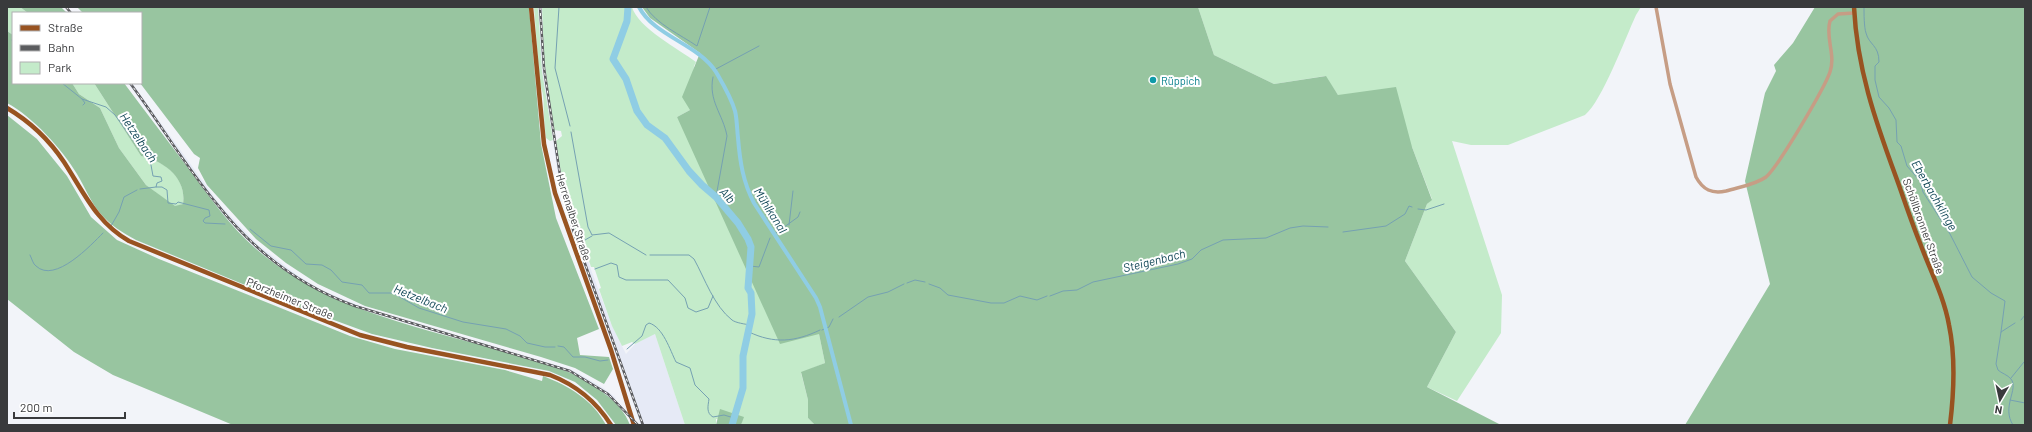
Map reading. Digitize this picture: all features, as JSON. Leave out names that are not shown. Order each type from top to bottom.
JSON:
[{"type":"main road","name":"Herrenalber Straße","points":[[531,7],[544,144],[555,193],[611,350],[634,425]]},
{"type":"main road","name":"Schöllbronner Straße","points":[[1854,7],[1858,52],[1871,110],[1914,229],[1946,309],[1950,327],[1953,363],[1953,402],[1950,425]]},
{"type":"main road","name":"Pforzheimer Straße","points":[[7,108],[31,125],[47,140],[63,161],[99,218],[115,233],[129,242],[360,335],[408,347],[550,375],[567,382],[583,393],[598,407],[611,425]]},
{"type":"street","points":[[1656,7],[1670,84],[1696,178],[1703,188],[1717,193],[1760,182],[1774,169],[1830,73],[1833,52],[1829,34],[1830,21],[1838,14],[1854,13]]},
{"type":"shaded area","points":[[538,7],[542,7],[544,59],[556,138],[553,140],[542,71]]},
{"type":"shaded area","points":[[129,84],[133,84],[220,205],[258,245],[297,275],[321,290],[367,309],[572,370],[602,387],[616,398],[613,401],[587,382],[554,367],[366,311],[320,292],[295,279],[255,248],[216,208]]},
{"type":"shaded area","points":[[556,141],[559,164],[580,240],[612,326],[626,354],[635,344],[655,334],[685,425],[641,425],[563,204],[553,143]]},
{"type":"green space","points":[[7,7],[20,7],[27,12],[12,12],[12,34],[7,31]]},
{"type":"green space","points":[[20,7],[61,7],[66,12],[27,12]]},
{"type":"green space","points":[[77,7],[529,7],[541,144],[556,218],[599,329],[577,338],[580,355],[609,357],[613,369],[604,384],[575,368],[365,306],[318,284],[286,263],[256,239],[207,185],[198,168],[200,158],[194,154],[141,84],[142,84],[142,12],[82,12]]},
{"type":"green space","points":[[534,7],[538,7],[542,71],[553,140],[550,141],[546,138],[545,132]]},
{"type":"green space","points":[[542,7],[632,7],[642,23],[650,30],[696,62],[694,66],[690,110],[677,117],[819,334],[825,363],[801,373],[808,400],[808,418],[815,425],[741,425],[743,417],[716,419],[716,425],[685,425],[655,334],[635,344],[632,342],[622,346],[612,326],[599,289],[601,288],[594,267],[591,267],[583,242],[578,240],[563,186],[556,141],[562,136],[561,131],[554,130],[544,59]]},
{"type":"green space","points":[[642,7],[1198,7],[1214,55],[1274,84],[1326,76],[1338,95],[1396,87],[1412,147],[1432,200],[1427,204],[1405,261],[1456,332],[1427,387],[1501,425],[815,425],[808,418],[808,400],[801,372],[825,363],[819,334],[780,344],[677,117],[690,110],[682,97],[700,53],[650,18]]},
{"type":"green space","points":[[1198,7],[1641,7],[1636,15],[1606,84],[1592,108],[1585,115],[1508,145],[1471,145],[1452,141],[1502,295],[1501,333],[1457,401],[1427,387],[1456,332],[1405,261],[1427,204],[1432,199],[1412,147],[1338,95],[1325,76],[1274,84],[1214,55]]},
{"type":"green space","points":[[1815,7],[2025,7],[2025,425],[1685,425],[1770,284],[1745,181],[1765,93],[1776,71],[1774,65],[1793,43]]},
{"type":"green space","points":[[7,31],[12,34],[12,84],[73,84],[79,94],[100,108],[119,148],[146,185],[175,206],[183,204],[183,195],[178,179],[172,172],[158,162],[141,156],[95,84],[125,84],[213,202],[229,221],[255,248],[290,274],[327,294],[366,311],[531,359],[571,373],[597,388],[613,401],[626,416],[630,425],[616,425],[597,400],[575,382],[549,371],[432,348],[372,334],[301,308],[136,240],[112,225],[100,213],[90,199],[71,164],[55,144],[27,116],[7,103]]},
{"type":"green space","points":[[73,84],[95,84],[141,156],[150,158],[165,166],[178,178],[183,194],[183,204],[175,207],[146,185],[119,148],[100,108],[79,94]]},
{"type":"green space","points":[[7,115],[37,139],[67,176],[91,217],[117,240],[159,259],[350,336],[395,349],[505,370],[542,381],[543,376],[571,389],[587,401],[601,416],[606,425],[233,425],[113,375],[74,352],[7,299]]},
{"type":"green space","points":[[720,409],[744,417],[741,425],[716,425]]},
{"type":"waterway","points":[[559,7],[555,68],[570,126]]},
{"type":"waterway","name":"Alb","points":[[628,7],[627,21],[613,59],[626,79],[637,111],[647,125],[665,138],[689,171],[716,197],[738,223],[751,247],[748,288],[751,293],[752,314],[743,356],[743,388],[732,425]]},
{"type":"waterway","name":"Mühlkanal","points":[[639,7],[646,17],[665,33],[688,47],[708,62],[716,72],[727,91],[736,114],[741,164],[747,187],[754,203],[816,298],[820,307],[851,425]]},
{"type":"waterway","points":[[646,7],[662,24],[697,46],[710,7]]},
{"type":"waterway","name":"Eberbachklinge","points":[[1864,7],[1864,24],[1867,37],[1876,49],[1879,56],[1879,62],[1875,66],[1875,80],[1879,97],[1889,108],[1896,120],[1897,142],[1901,146],[1907,166],[1920,181],[1923,192],[1950,234],[1972,277],[1991,293],[2005,301],[2001,332]]},
{"type":"waterway","points":[[716,69],[759,46]]},
{"type":"waterway","points":[[713,77],[712,86],[714,100],[727,136],[716,197]]},
{"type":"waterway","name":"Hetzelbach","points":[[63,84],[82,99],[106,107],[115,115],[151,165],[153,176],[161,177],[162,181],[157,183],[156,187],[162,187],[167,190],[168,203],[176,204],[178,202],[209,210],[210,216],[205,218],[203,221],[205,223],[225,224]]},
{"type":"waterway","name":"Hetzelbach","points":[[82,99],[85,103],[83,105]]},
{"type":"waterway","points":[[571,132],[588,227],[592,235],[609,233],[646,255]]},
{"type":"waterway","points":[[140,189],[156,187]]},
{"type":"waterway","points":[[111,226],[119,212],[124,197],[137,190]]},
{"type":"waterway","points":[[789,225],[793,191]]},
{"type":"waterway","name":"Steigenbach","points":[[1418,209],[1426,210],[1444,204]]},
{"type":"waterway","name":"Steigenbach","points":[[1343,232],[1386,226],[1405,214],[1409,206],[1412,207]]},
{"type":"waterway","points":[[776,233],[798,217],[800,212]]},
{"type":"waterway","name":"Steigenbach","points":[[1050,296],[1063,291],[1077,290],[1093,282],[1178,264],[1192,259],[1201,250],[1223,240],[1266,238],[1290,228],[1303,226],[1328,227]]},
{"type":"waterway","name":"Hetzelbach","points":[[250,229],[271,246],[291,250],[306,264],[322,265],[331,270],[342,282],[362,285],[369,293],[393,293],[419,308],[463,322],[506,329],[520,336],[527,343],[545,347],[555,347]]},
{"type":"waterway","points":[[30,255],[36,266],[44,270],[53,270],[72,261],[103,233]]},
{"type":"waterway","points":[[585,240],[592,236]]},
{"type":"waterway","points":[[750,266],[759,267],[770,238]]},
{"type":"waterway","points":[[650,255],[689,255],[694,259],[710,292],[726,314],[734,321],[750,325]]},
{"type":"waterway","points":[[595,269],[611,263],[617,265],[619,277],[626,280],[668,280],[685,298],[688,308],[696,312],[708,308],[713,296]]},
{"type":"waterway","name":"Steigenbach","points":[[907,283],[915,280],[925,282]]},
{"type":"waterway","name":"Steigenbach","points":[[839,317],[868,297],[888,292],[904,284]]},
{"type":"waterway","name":"Steigenbach","points":[[929,284],[940,288],[948,295],[991,303],[1004,303],[1020,296],[1037,300],[1047,296]]},
{"type":"waterway","points":[[2021,320],[2025,315]]},
{"type":"waterway","points":[[822,330],[829,327],[833,319]]},
{"type":"waterway","name":"Hetzelbach","points":[[627,349],[642,336],[646,325],[649,323],[654,325],[666,340],[676,362],[690,368],[695,385],[709,399],[709,413],[713,417],[724,415],[734,418]]},
{"type":"waterway","points":[[2013,425],[2009,412],[2013,383],[2010,378],[1998,370],[1996,364],[2001,332],[2015,323]]},
{"type":"waterway","points":[[749,332],[758,336],[776,340],[784,340],[802,337],[820,330]]},
{"type":"waterway","name":"Hetzelbach","points":[[558,346],[564,347],[573,357],[585,357],[600,361],[608,360]]},
{"type":"waterway","points":[[2011,378],[2024,362]]},
{"type":"waterway","points":[[2010,400],[2025,403]]},
{"type":"railway","points":[[66,7],[70,12]]},
{"type":"railway","points":[[540,7],[544,68],[563,195],[574,233],[643,425]]},
{"type":"railway","points":[[131,84],[205,190],[246,237],[279,265],[315,288],[355,306],[570,371],[608,394],[638,425]]},
{"type":"place","name":"Rüppich","points":[[1153,80]]}]
